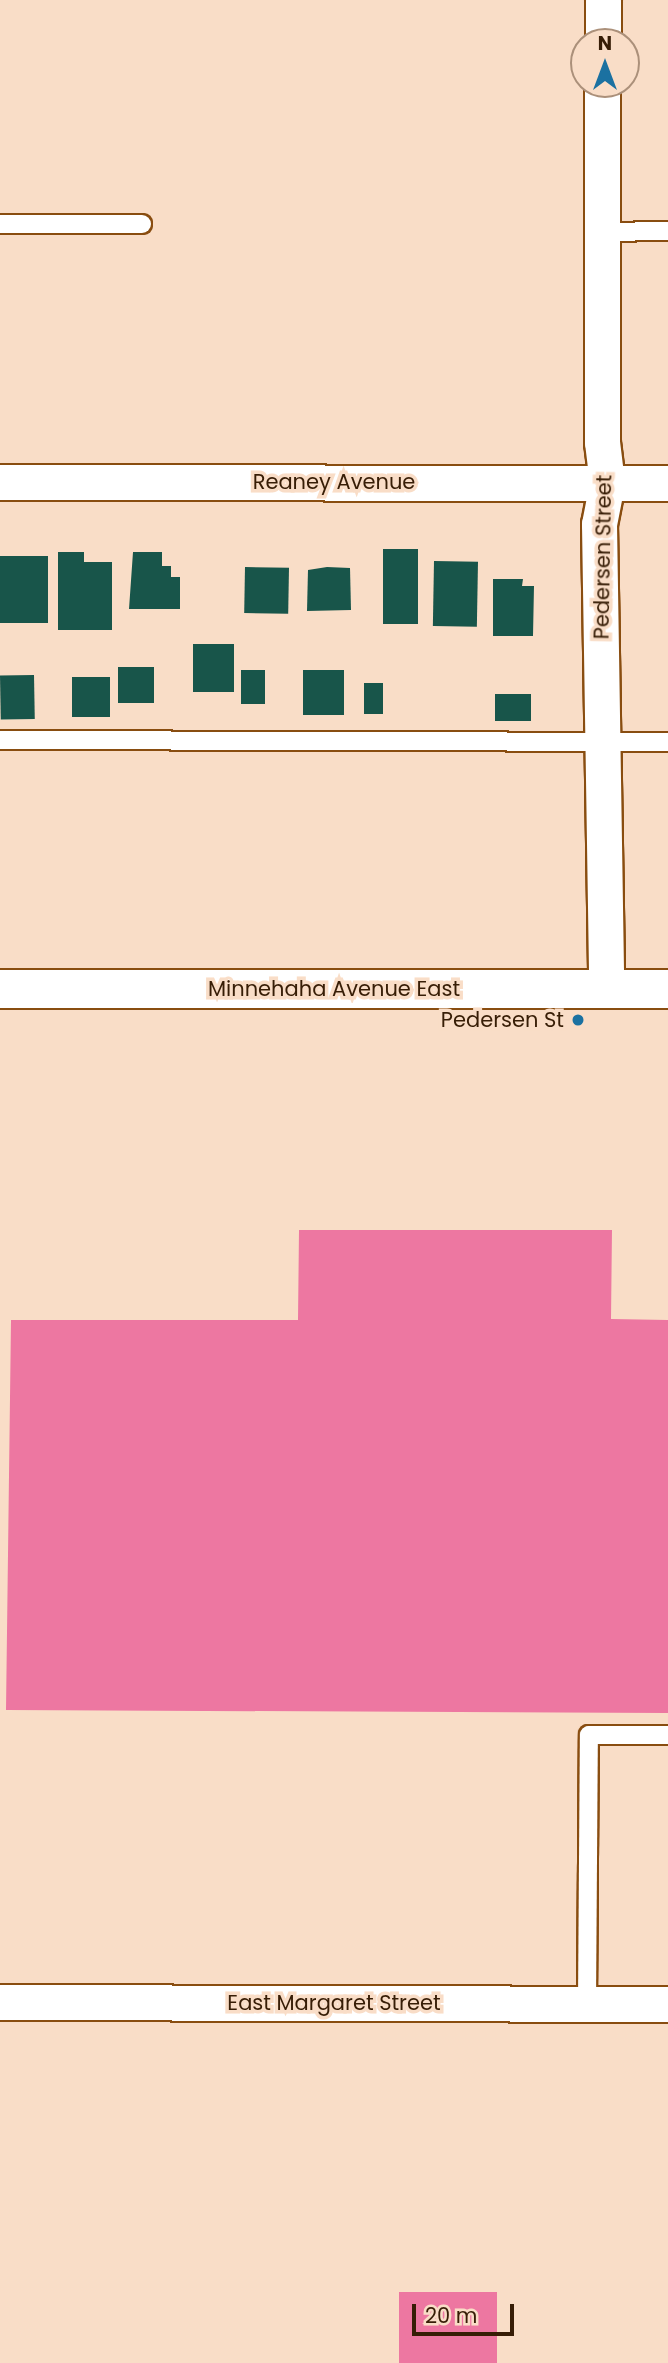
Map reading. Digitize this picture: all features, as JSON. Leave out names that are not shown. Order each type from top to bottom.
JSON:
[{"type":"main road","name":"Minnehaha Avenue East","points":[[0,989],[668,989]]},
{"type":"street","points":[[603,0],[603,28]]},
{"type":"street","name":"Pedersen Street","points":[[602,98],[602,442],[607,483],[599,524],[606,989]]},
{"type":"street","name":"Reaney Avenue","points":[[0,482],[668,483]]},
{"type":"street","name":"East Margaret Street","points":[[0,2002],[668,2004]]},
{"type":"lane","points":[[0,224],[142,224]]},
{"type":"lane","points":[[600,232],[668,232]]},
{"type":"lane","points":[[0,740],[668,742]]},
{"type":"lane","points":[[587,2004],[589,1735],[668,1735]]},
{"type":"shaded area","points":[[299,1230],[612,1230],[611,1319],[668,1320],[668,1713],[6,1710],[11,1320],[298,1320]]},
{"type":"shaded area","points":[[399,2292],[497,2292],[497,2363],[399,2363]]},
{"type":"building","points":[[383,549],[418,549],[418,624],[383,624]]},
{"type":"building","points":[[58,552],[84,552],[84,562],[112,562],[112,630],[58,630]]},
{"type":"building","points":[[133,552],[162,552],[162,566],[171,566],[171,577],[180,577],[180,609],[129,609]]},
{"type":"building","points":[[0,556],[48,556],[48,623],[0,623]]},
{"type":"building","points":[[434,561],[478,562],[477,627],[433,626]]},
{"type":"building","points":[[245,567],[289,568],[288,614],[244,613]]},
{"type":"building","points":[[350,568],[351,610],[307,611],[308,570]]},
{"type":"building","points":[[493,579],[523,579],[522,586],[534,586],[533,636],[493,636]]},
{"type":"building","points":[[193,644],[234,644],[234,692],[193,692]]},
{"type":"building","points":[[118,667],[154,667],[154,703],[118,703]]},
{"type":"building","points":[[241,670],[265,670],[265,704],[241,704]]},
{"type":"building","points":[[303,670],[344,670],[344,715],[303,715]]},
{"type":"building","points":[[34,675],[35,719],[1,720],[0,676]]},
{"type":"building","points":[[72,677],[110,677],[110,717],[72,717]]},
{"type":"building","points":[[364,683],[383,683],[383,714],[364,714]]},
{"type":"building","points":[[495,694],[531,694],[531,721],[495,721]]},
{"type":"place","name":"Pedersen St","points":[[578,1020]]}]
